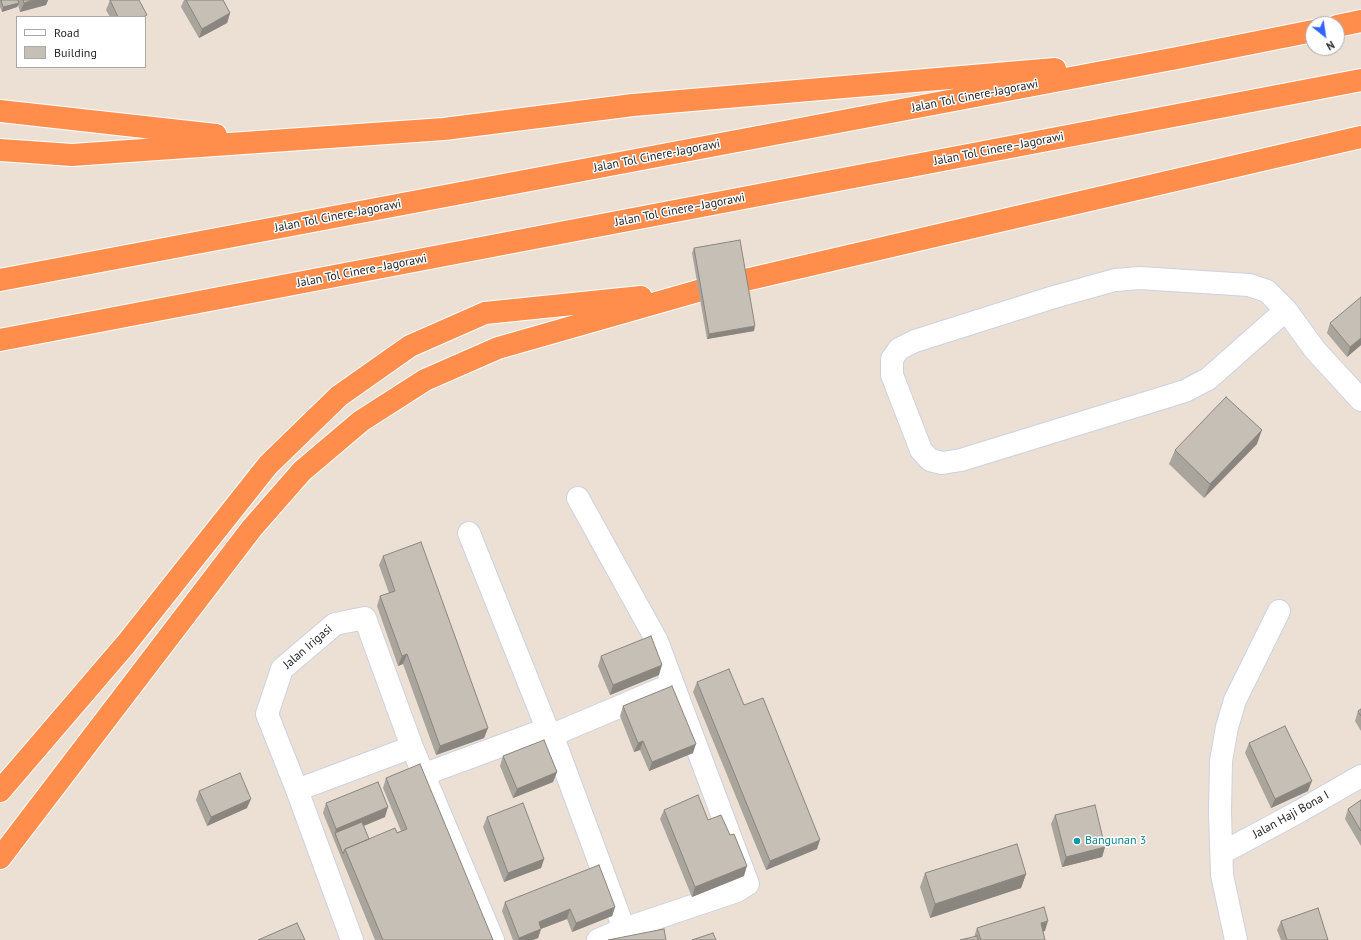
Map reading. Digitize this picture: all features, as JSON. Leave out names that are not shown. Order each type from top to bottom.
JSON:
[{"type":"highway","points":[[1345,24],[1361,21]]},
{"type":"highway","name":"Jalan Tol Cinere-Jagorawi","points":[[0,280],[1305,33]]},
{"type":"highway","points":[[0,150],[72,155],[444,129],[633,105],[1177,58]]},
{"type":"highway","name":"Jalan Tol Cinere–Jagorawi","points":[[0,340],[1361,80]]},
{"type":"highway","points":[[0,111],[271,140]]},
{"type":"highway","points":[[0,858],[252,528],[302,471],[361,421],[425,380],[498,348],[698,291],[1361,137]]},
{"type":"highway","points":[[0,791],[126,644],[268,465],[339,396],[410,346],[485,312],[698,291]]},
{"type":"street","points":[[1286,310],[1208,379],[1185,391],[960,460],[942,463],[930,460],[921,450],[892,375],[892,359],[900,349],[915,341],[1054,296],[1115,280],[1140,278],[1249,285],[1267,291],[1286,310],[1315,350],[1361,400]]},
{"type":"street","points":[[578,498],[657,641],[748,884],[737,891],[624,929],[598,940]]},
{"type":"street","points":[[468,533],[550,736],[556,744],[624,929]]},
{"type":"street","points":[[1236,940],[1222,875],[1220,813],[1221,761],[1227,727],[1235,700],[1279,611]]},
{"type":"street","name":"Jalan Irigasi","points":[[352,940],[297,790],[267,714],[282,669],[335,624],[365,618],[412,747]]},
{"type":"street","points":[[425,774],[536,734],[550,736],[673,684]]},
{"type":"street","points":[[297,790],[412,747],[425,774],[493,940]]},
{"type":"street","name":"Jalan Haji Bona I","points":[[1222,853],[1361,776]]},
{"type":"building","points":[[1,0],[18,0],[19,3],[3,7]]},
{"type":"building","points":[[23,0],[33,0],[24,3]]},
{"type":"building","points":[[110,0],[139,0],[147,15],[145,16],[118,16]]},
{"type":"building","points":[[186,0],[223,0],[230,13],[202,29]]},
{"type":"building","points":[[740,240],[755,326],[709,334],[694,248]]},
{"type":"building","points":[[1361,297],[1361,338],[1350,347],[1330,323]]},
{"type":"building","points":[[1226,397],[1262,430],[1210,484],[1175,450]]},
{"type":"building","points":[[421,542],[488,728],[440,746],[407,654],[402,656],[380,596],[395,591],[383,556]]},
{"type":"building","points":[[651,636],[662,665],[613,685],[601,656]]},
{"type":"building","points":[[729,669],[744,705],[763,698],[820,840],[770,861],[697,682]]},
{"type":"building","points":[[672,686],[696,744],[652,762],[643,741],[638,743],[623,706]]},
{"type":"building","points":[[1361,709],[1361,716],[1358,711]]},
{"type":"building","points":[[1285,726],[1312,781],[1275,799],[1249,743]]},
{"type":"building","points":[[544,740],[557,772],[517,789],[503,756]]},
{"type":"building","points":[[420,764],[493,940],[383,940],[345,849],[395,828],[397,833],[407,829],[386,778]]},
{"type":"building","points":[[240,773],[251,799],[211,817],[199,791]]},
{"type":"building","points":[[378,782],[388,807],[336,829],[326,803]]},
{"type":"building","points":[[698,795],[708,820],[721,815],[730,835],[734,834],[747,866],[695,887],[664,810]]},
{"type":"building","points":[[1361,800],[1361,831],[1348,809]]},
{"type":"building","points":[[523,803],[544,859],[508,873],[487,817]]},
{"type":"building","name":"Bangunan 3","points":[[1095,805],[1105,847],[1066,857],[1055,815]]},
{"type":"building","points":[[362,822],[369,839],[345,849],[343,854],[335,833]]},
{"type":"building","points":[[1017,844],[1026,874],[935,904],[925,873]]},
{"type":"building","points":[[599,865],[615,907],[576,923],[570,909],[539,922],[541,929],[519,938],[505,902]]},
{"type":"building","points":[[1044,907],[1048,921],[1041,923],[1045,940],[981,940],[977,928]]},
{"type":"building","points":[[1318,908],[1328,940],[1287,940],[1281,921]]},
{"type":"building","points":[[297,923],[305,940],[258,940]]},
{"type":"building","points":[[664,929],[666,940],[608,940]]},
{"type":"building","points":[[713,933],[716,940],[692,940]]},
{"type":"building","points":[[977,936],[978,940],[960,940]]},
{"type":"place","name":"Bangunan 3","points":[[1077,841]]}]
